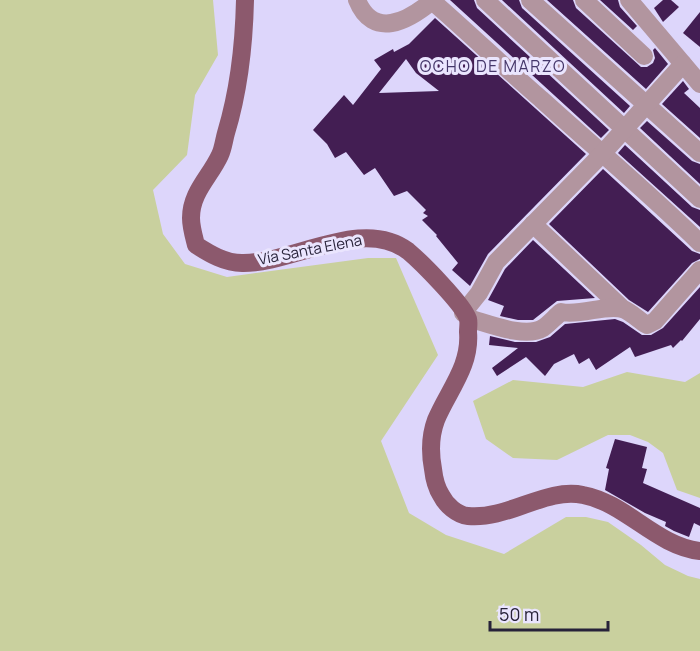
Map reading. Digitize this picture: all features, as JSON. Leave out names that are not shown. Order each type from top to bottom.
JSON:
[{"type":"main road","name":"Vía Santa Elena","points":[[245,0],[241,58],[227,130],[219,156],[198,189],[194,201],[191,218],[196,245],[216,257],[241,263],[275,259],[349,240],[370,238],[392,241],[424,265],[465,315]]},
{"type":"main road","points":[[465,315],[469,337],[465,363],[435,422],[430,443],[437,490],[444,501],[454,510],[467,516],[515,510],[565,493],[583,495],[603,501],[673,544],[700,551]]},
{"type":"street","points":[[357,0],[361,9],[370,18],[389,25],[405,20],[432,1],[477,39],[511,73],[700,243]]},
{"type":"street","points":[[484,0],[700,199]]},
{"type":"street","points":[[530,0],[700,153]]},
{"type":"street","points":[[584,0],[644,56]]},
{"type":"street","points":[[629,0],[700,84]]},
{"type":"street","points":[[623,309],[570,314],[561,312],[542,329],[531,332],[512,330],[465,315],[496,262],[602,154],[683,64]]},
{"type":"street","points":[[533,224],[623,309],[647,325],[655,321],[700,270]]},
{"type":"green space","points":[[0,0],[213,0],[218,55],[195,95],[187,155],[153,190],[163,234],[185,264],[227,277],[368,258],[396,258],[438,355],[381,441],[409,513],[446,535],[504,554],[566,517],[586,517],[608,522],[665,565],[700,579],[700,651],[0,651]]},
{"type":"green space","points":[[627,372],[685,382],[700,373],[700,498],[677,490],[663,453],[648,442],[630,435],[608,435],[557,460],[513,458],[486,439],[473,401],[513,380],[583,387]]},
{"type":"building","points":[[450,0],[474,0],[477,8],[609,130],[601,138]]},
{"type":"building","points":[[502,0],[519,0],[522,8],[630,106],[624,113]]},
{"type":"building","points":[[547,0],[573,0],[576,8],[641,67],[647,67],[653,63],[655,48],[668,64],[646,89]]},
{"type":"building","points":[[600,0],[618,0],[620,7],[637,26],[633,30]]},
{"type":"building","points":[[663,0],[671,0],[679,7],[663,22],[654,8]]},
{"type":"building","points":[[700,12],[700,47],[683,33]]},
{"type":"building","points":[[435,18],[586,154],[488,254],[470,286],[452,270],[458,263],[437,235],[422,220],[428,216],[423,213],[426,210],[407,191],[394,196],[375,168],[364,175],[346,152],[335,158],[327,144],[313,130],[344,95],[353,105],[381,69],[374,60],[393,49],[394,52],[409,44]],"holes":[[[406,59],[416,73],[439,91],[379,93]]]},
{"type":"building","points":[[683,81],[689,89],[684,93],[700,108],[700,138],[662,104]]},
{"type":"building","points":[[647,121],[692,161],[700,164],[700,184],[640,128]]},
{"type":"building","points":[[625,145],[692,207],[700,210],[700,227],[618,153]]},
{"type":"building","points":[[603,169],[692,251],[700,254],[700,259],[692,263],[648,312],[629,300],[549,224]]},
{"type":"building","points":[[533,240],[595,298],[557,301],[533,320],[518,320],[500,316],[504,306],[488,300],[505,269]]},
{"type":"building","points":[[700,287],[700,319],[682,341],[673,348],[671,345],[635,357],[630,347],[596,370],[589,358],[579,364],[574,354],[554,364],[545,376],[526,357],[497,376],[492,368],[518,348],[489,345],[490,336],[515,342],[536,342],[550,337],[565,324],[615,319],[642,335],[651,335],[663,328]]},
{"type":"building","points":[[615,439],[647,447],[642,468],[647,469],[643,483],[700,508],[700,526],[694,523],[689,537],[665,526],[666,522],[605,490],[609,469],[606,468]]},
{"type":"district","name":"OCHO DE MARZO","points":[[493,66]]}]
